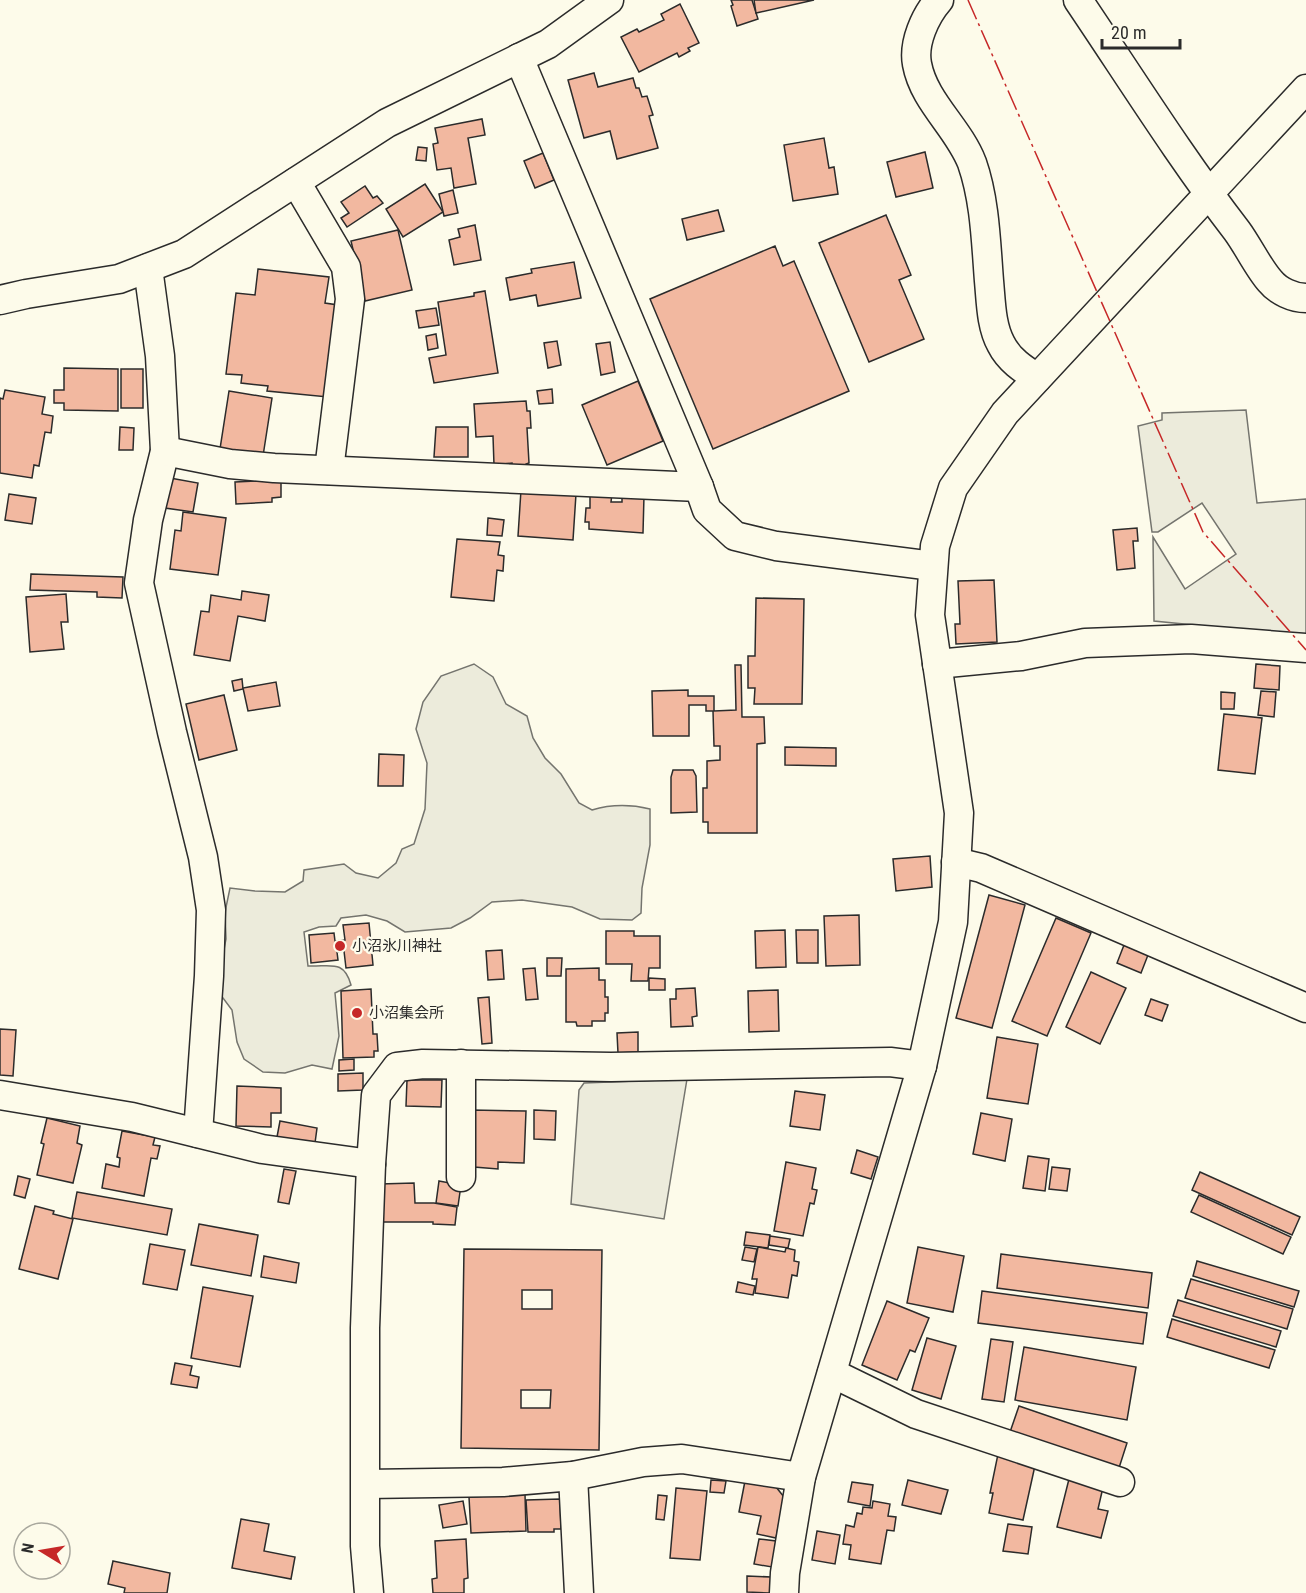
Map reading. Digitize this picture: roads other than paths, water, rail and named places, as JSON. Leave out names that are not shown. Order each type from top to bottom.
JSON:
[{"type":"street","points":[[0,300],[119,279],[184,254],[387,123],[548,44],[609,0]]},
{"type":"street","points":[[939,0],[925,21],[918,43],[916,61],[928,94],[963,144],[972,164],[985,233],[993,322],[1000,344],[1014,363],[1037,378]]},
{"type":"street","points":[[1078,0],[1208,194],[1249,248],[1270,281],[1285,293],[1306,298]]},
{"type":"street","points":[[519,58],[707,510],[735,536],[776,546],[933,566]]},
{"type":"street","points":[[784,1593],[785,1573],[801,1477],[922,1066],[953,922],[958,813],[930,615],[935,546],[953,488],[1005,413],[1306,88]]},
{"type":"street","points":[[296,182],[346,267],[350,299],[329,470]]},
{"type":"street","points":[[148,268],[160,356],[165,451],[148,520],[139,583],[203,857],[211,910],[209,976],[198,1133]]},
{"type":"street","points":[[165,451],[230,464],[274,468],[699,487]]},
{"type":"street","points":[[937,664],[1021,656],[1096,642],[1191,639],[1306,648]]},
{"type":"street","points":[[956,862],[981,868],[1306,1008]]},
{"type":"street","points":[[369,1593],[365,1546],[365,1328],[371,1164],[376,1095],[397,1067],[423,1064],[611,1067],[890,1062],[922,1066]]},
{"type":"street","points":[[461,1064],[461,1177]]},
{"type":"street","points":[[0,1095],[132,1117],[262,1149],[371,1164]]},
{"type":"street","points":[[832,1373],[916,1414],[1120,1482]]},
{"type":"street","points":[[366,1484],[502,1482],[573,1476],[643,1462],[682,1459],[801,1477]]},
{"type":"street","points":[[573,1476],[579,1593]]},
{"type":"place","name":"小沼氷川神社","points":[[340,946]]},
{"type":"place","name":"小沼集会所","points":[[357,1013]]}]
